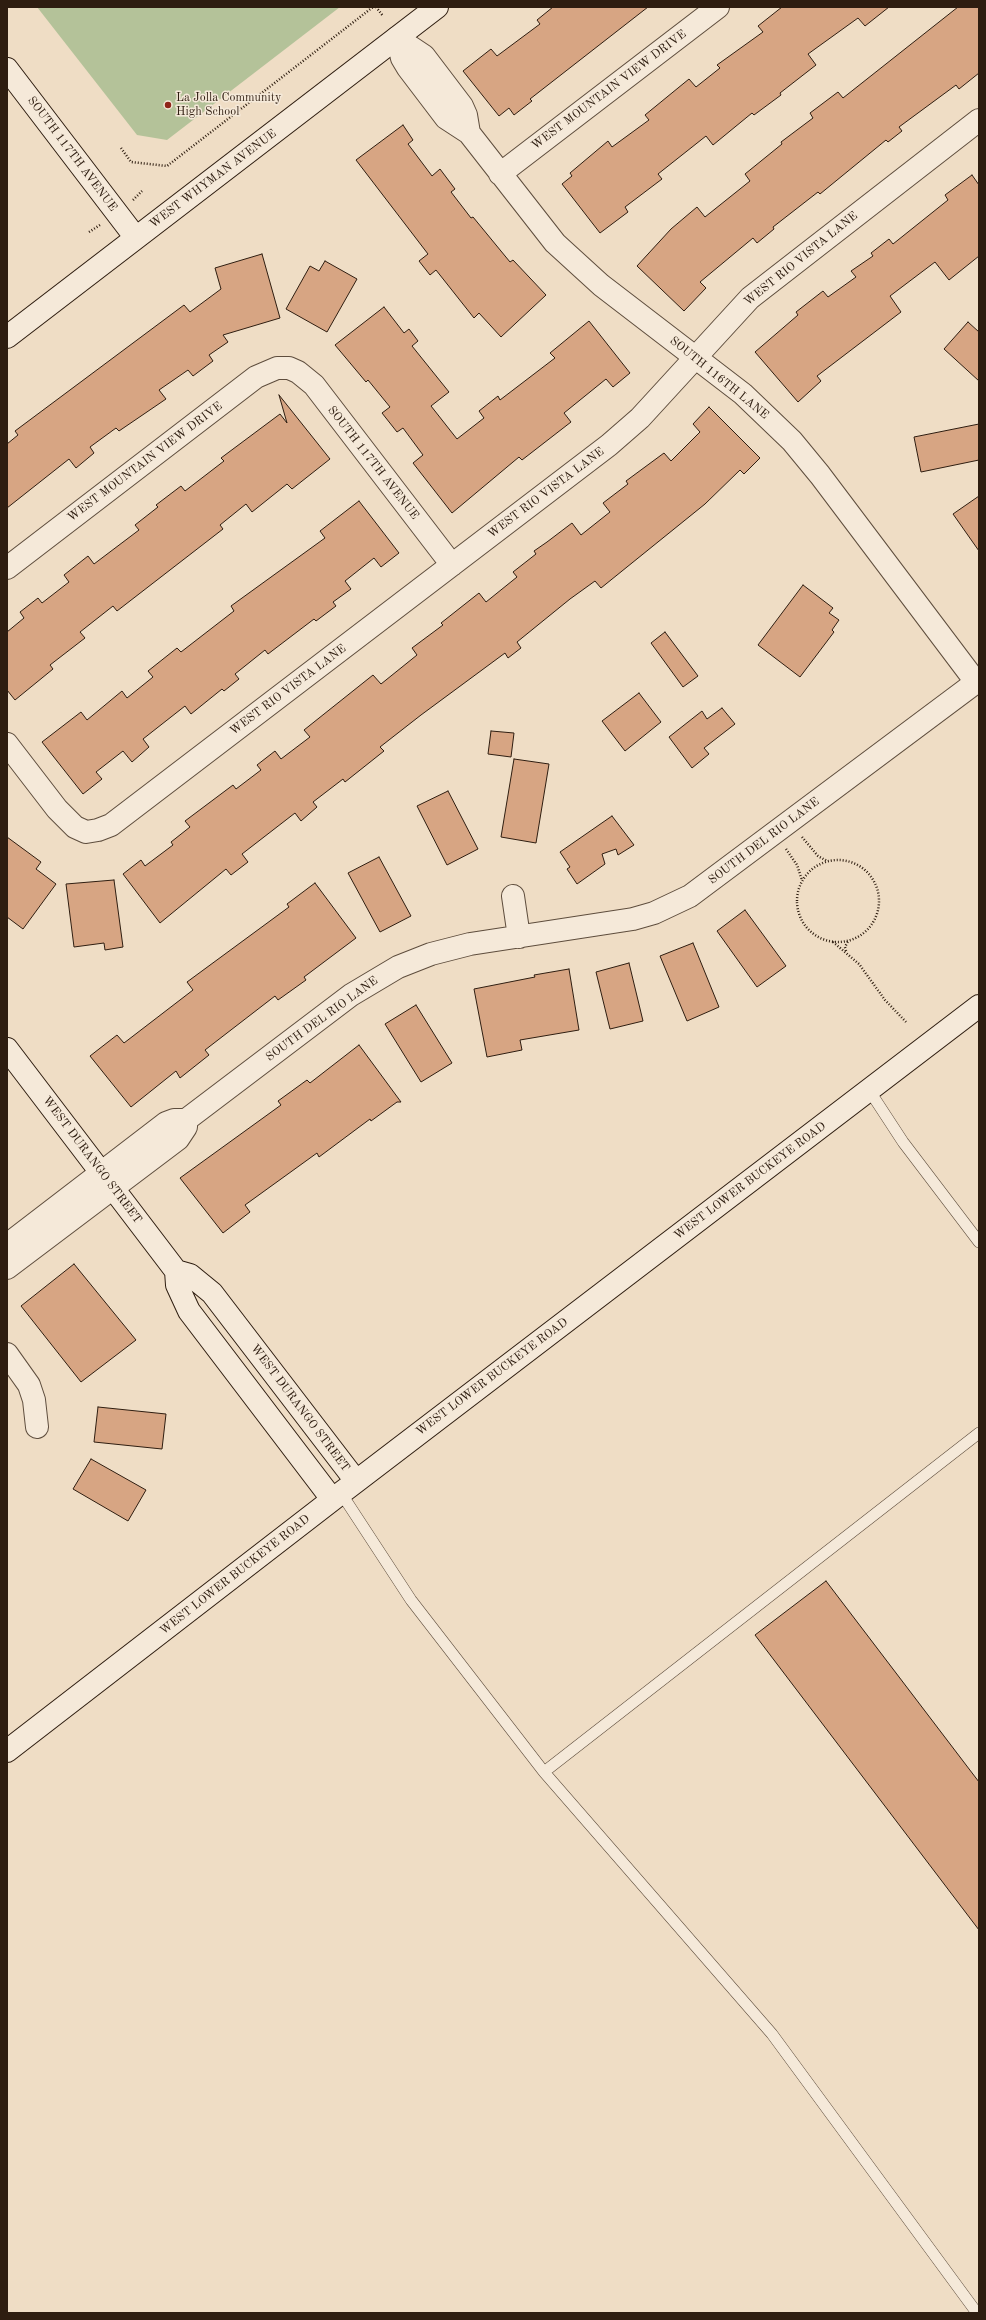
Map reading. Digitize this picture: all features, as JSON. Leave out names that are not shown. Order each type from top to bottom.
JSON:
[{"type":"street","name":"WEST WHYMAN AVENUE","points":[[7,337],[437,7]]},
{"type":"street","name":"WEST MOUNTAIN VIEW DRIVE","points":[[500,174],[718,7]]},
{"type":"street","name":"SOUTH 116TH LANE","points":[[397,38],[402,58],[408,68],[446,118],[469,133],[541,228],[569,257],[601,285],[743,394],[796,446],[978,681]]},
{"type":"street","name":"SOUTH 117TH AVENUE","points":[[7,69],[136,238]]},
{"type":"street","name":"WEST RIO VISTA LANE","points":[[9,749],[66,819],[75,827],[86,832],[98,830],[121,818],[619,436],[640,418],[750,298],[766,284],[979,120]]},
{"type":"street","name":"WEST MOUNTAIN VIEW DRIVE","points":[[7,568],[256,377],[277,368],[289,368]]},
{"type":"street","name":"SOUTH 117TH AVENUE","points":[[289,368],[298,372],[314,386],[452,565]]},
{"type":"street","name":"SOUTH DEL RIO LANE","points":[[108,1181],[166,1123],[174,1120],[186,1120],[351,995],[382,976],[431,954],[470,944],[633,919],[654,913],[685,899],[978,681]]},
{"type":"street","points":[[513,896],[519,937]]},
{"type":"street","name":"WEST LOWER BUCKEYE ROAD","points":[[7,1751],[343,1491],[979,1006]]},
{"type":"street","name":"WEST DURANGO STREET","points":[[7,1049],[176,1271],[177,1285],[189,1312],[343,1491]]},
{"type":"street","points":[[7,1245],[108,1181]]},
{"type":"street","points":[[7,1268],[108,1181]]},
{"type":"street","name":"WEST DURANGO STREET","points":[[176,1271],[190,1275],[212,1293],[343,1491]]},
{"type":"street","points":[[7,1354],[29,1385],[34,1400],[37,1427]]},
{"type":"lane","points":[[869,1090],[903,1142],[979,1242]]},
{"type":"lane","points":[[544,1772],[979,1433]]},
{"type":"lane","points":[[343,1491],[411,1600],[544,1772],[772,2034],[977,2313]]},
{"type":"path","points":[[121,148],[131,162],[166,166],[373,7]]},
{"type":"path","points":[[376,7],[383,16]]},
{"type":"path","points":[[802,836],[818,856],[827,861]]},
{"type":"path","points":[[785,849],[797,865],[802,880]]},
{"type":"path","points":[[843,860],[858,865],[871,875],[878,890],[879,906],[874,921],[863,933],[849,940],[825,940],[811,932],[801,919],[797,895],[802,880],[813,868],[827,861],[843,860]]},
{"type":"path","points":[[846,951],[845,947],[849,940]]},
{"type":"path","points":[[833,941],[860,964],[885,1000],[906,1022]]},
{"type":"green space","points":[[37,7],[340,7],[167,140],[137,135]]},
{"type":"building","points":[[553,7],[648,7],[530,99],[532,101],[514,115],[509,108],[499,116],[463,71],[491,49],[497,56],[540,24],[537,20]]},
{"type":"building","points":[[782,7],[889,7],[865,26],[858,18],[808,54],[816,65],[780,93],[781,95],[754,115],[752,113],[713,145],[706,136],[658,174],[662,179],[625,207],[628,212],[600,233],[562,184],[572,176],[570,173],[608,141],[612,147],[649,120],[645,115],[689,79],[696,87],[720,68],[717,65],[763,32],[758,26]]},
{"type":"building","points":[[958,7],[979,7],[979,73],[959,89],[956,85],[899,127],[902,131],[888,142],[886,140],[820,194],[818,192],[773,227],[774,229],[757,243],[753,238],[700,282],[706,288],[684,311],[637,266],[671,229],[697,207],[705,217],[750,181],[745,174],[782,144],[781,142],[813,118],[810,113],[838,92],[843,98]]},
{"type":"building","points":[[403,125],[413,140],[408,144],[432,176],[440,169],[455,189],[451,192],[471,218],[473,217],[510,262],[513,260],[546,295],[501,337],[479,313],[474,318],[436,270],[430,275],[419,261],[428,254],[356,160]]},
{"type":"building","points":[[972,175],[979,185],[979,256],[949,280],[935,262],[890,296],[901,312],[817,376],[821,381],[798,402],[755,352],[798,315],[796,312],[823,291],[828,297],[856,277],[851,271],[873,256],[871,253],[889,239],[893,244],[948,200],[945,195]]},
{"type":"building","points":[[262,254],[280,318],[223,335],[228,342],[209,355],[213,361],[193,376],[188,370],[159,390],[166,399],[119,431],[116,428],[90,447],[94,453],[76,468],[69,459],[7,508],[7,444],[18,435],[15,431],[184,305],[190,312],[221,289],[215,268]]},
{"type":"building","points":[[325,261],[357,279],[327,332],[286,309],[310,266],[319,271]]},
{"type":"building","points":[[384,307],[404,333],[409,329],[418,341],[412,346],[449,392],[431,406],[457,439],[484,418],[479,411],[498,396],[500,400],[555,358],[550,353],[589,321],[630,373],[613,387],[606,379],[564,413],[571,422],[522,460],[519,457],[452,513],[413,463],[423,455],[403,428],[397,432],[382,413],[390,407],[368,380],[366,382],[335,345]]},
{"type":"building","points":[[968,322],[979,332],[979,381],[944,349]]},
{"type":"building","points":[[279,395],[330,459],[292,489],[287,484],[252,512],[246,504],[220,525],[223,529],[117,611],[113,606],[80,632],[85,638],[50,665],[53,669],[15,700],[7,690],[7,632],[24,618],[20,612],[38,598],[42,603],[69,582],[64,575],[88,556],[94,564],[139,530],[135,525],[158,507],[156,505],[181,486],[185,491],[224,461],[221,458],[280,414],[287,423]]},
{"type":"building","points":[[709,407],[760,458],[744,474],[740,470],[705,504],[601,588],[595,581],[570,599],[517,642],[521,648],[508,658],[505,653],[421,715],[380,747],[384,751],[345,782],[343,779],[313,802],[317,807],[301,821],[295,813],[242,854],[248,862],[231,875],[226,869],[160,923],[123,874],[141,860],[145,866],[173,845],[171,842],[190,827],[185,821],[233,785],[236,789],[261,770],[257,765],[275,751],[281,759],[310,737],[304,730],[373,675],[381,684],[417,655],[412,648],[443,625],[441,623],[479,593],[486,602],[517,577],[513,572],[536,554],[534,551],[572,523],[581,535],[610,512],[603,503],[628,484],[626,481],[664,453],[671,461],[700,432],[693,424]]},
{"type":"building","points":[[979,424],[979,460],[921,472],[914,437]]},
{"type":"building","points":[[979,496],[979,551],[953,514]]},
{"type":"building","points":[[359,501],[399,553],[381,567],[374,558],[345,581],[351,589],[333,602],[336,606],[316,621],[314,619],[268,654],[265,650],[235,674],[239,679],[224,691],[222,689],[191,714],[185,706],[143,739],[149,747],[132,762],[123,751],[96,772],[102,779],[83,794],[42,742],[81,712],[87,720],[122,691],[127,698],[153,677],[148,671],[177,648],[181,652],[234,611],[231,606],[325,538],[320,531]]},
{"type":"building","points":[[803,585],[833,608],[829,613],[839,620],[832,630],[834,632],[800,677],[758,645]]},
{"type":"building","points":[[665,632],[698,676],[683,687],[651,643]]},
{"type":"building","points":[[639,693],[661,722],[625,751],[602,721]]},
{"type":"building","points":[[722,708],[735,724],[704,748],[709,754],[692,768],[669,737],[702,711],[707,719]]},
{"type":"building","points":[[491,731],[514,733],[511,757],[488,754]]},
{"type":"building","points":[[514,759],[549,764],[536,843],[501,837]]},
{"type":"building","points":[[448,791],[478,849],[447,865],[417,806]]},
{"type":"building","points":[[612,816],[634,845],[618,855],[616,849],[602,854],[605,864],[577,884],[567,869],[570,867],[560,852]]},
{"type":"building","points":[[7,837],[41,862],[36,869],[56,884],[23,929],[7,917]]},
{"type":"building","points":[[379,857],[411,916],[380,932],[348,873]]},
{"type":"building","points":[[114,880],[123,947],[105,950],[104,943],[74,947],[66,884]]},
{"type":"building","points":[[315,883],[356,938],[304,977],[306,980],[278,1000],[275,996],[205,1050],[209,1055],[180,1078],[176,1071],[131,1107],[90,1056],[117,1035],[124,1043],[193,990],[187,982],[289,907],[287,904]]},
{"type":"building","points":[[745,910],[786,966],[757,987],[717,931]]},
{"type":"building","points":[[693,943],[719,1007],[687,1021],[660,956]]},
{"type":"building","points":[[629,963],[643,1021],[610,1029],[596,972]]},
{"type":"building","points":[[569,969],[579,1030],[520,1040],[522,1050],[487,1057],[474,989],[535,977],[534,975]]},
{"type":"building","points":[[416,1005],[452,1063],[421,1082],[385,1024]]},
{"type":"building","points":[[359,1045],[401,1102],[397,1102],[371,1121],[370,1119],[319,1157],[317,1153],[245,1205],[250,1212],[223,1233],[180,1178],[281,1105],[278,1101],[307,1080],[310,1083]]},
{"type":"building","points":[[74,1264],[136,1340],[81,1382],[21,1306]]},
{"type":"building","points":[[98,1407],[166,1414],[162,1449],[94,1442]]},
{"type":"building","points":[[91,1459],[146,1490],[128,1521],[73,1489]]},
{"type":"building","points":[[826,1581],[979,1782],[979,1930],[755,1635]]},
{"type":"place","name":"La Jolla Community High School","points":[[168,105]]}]
